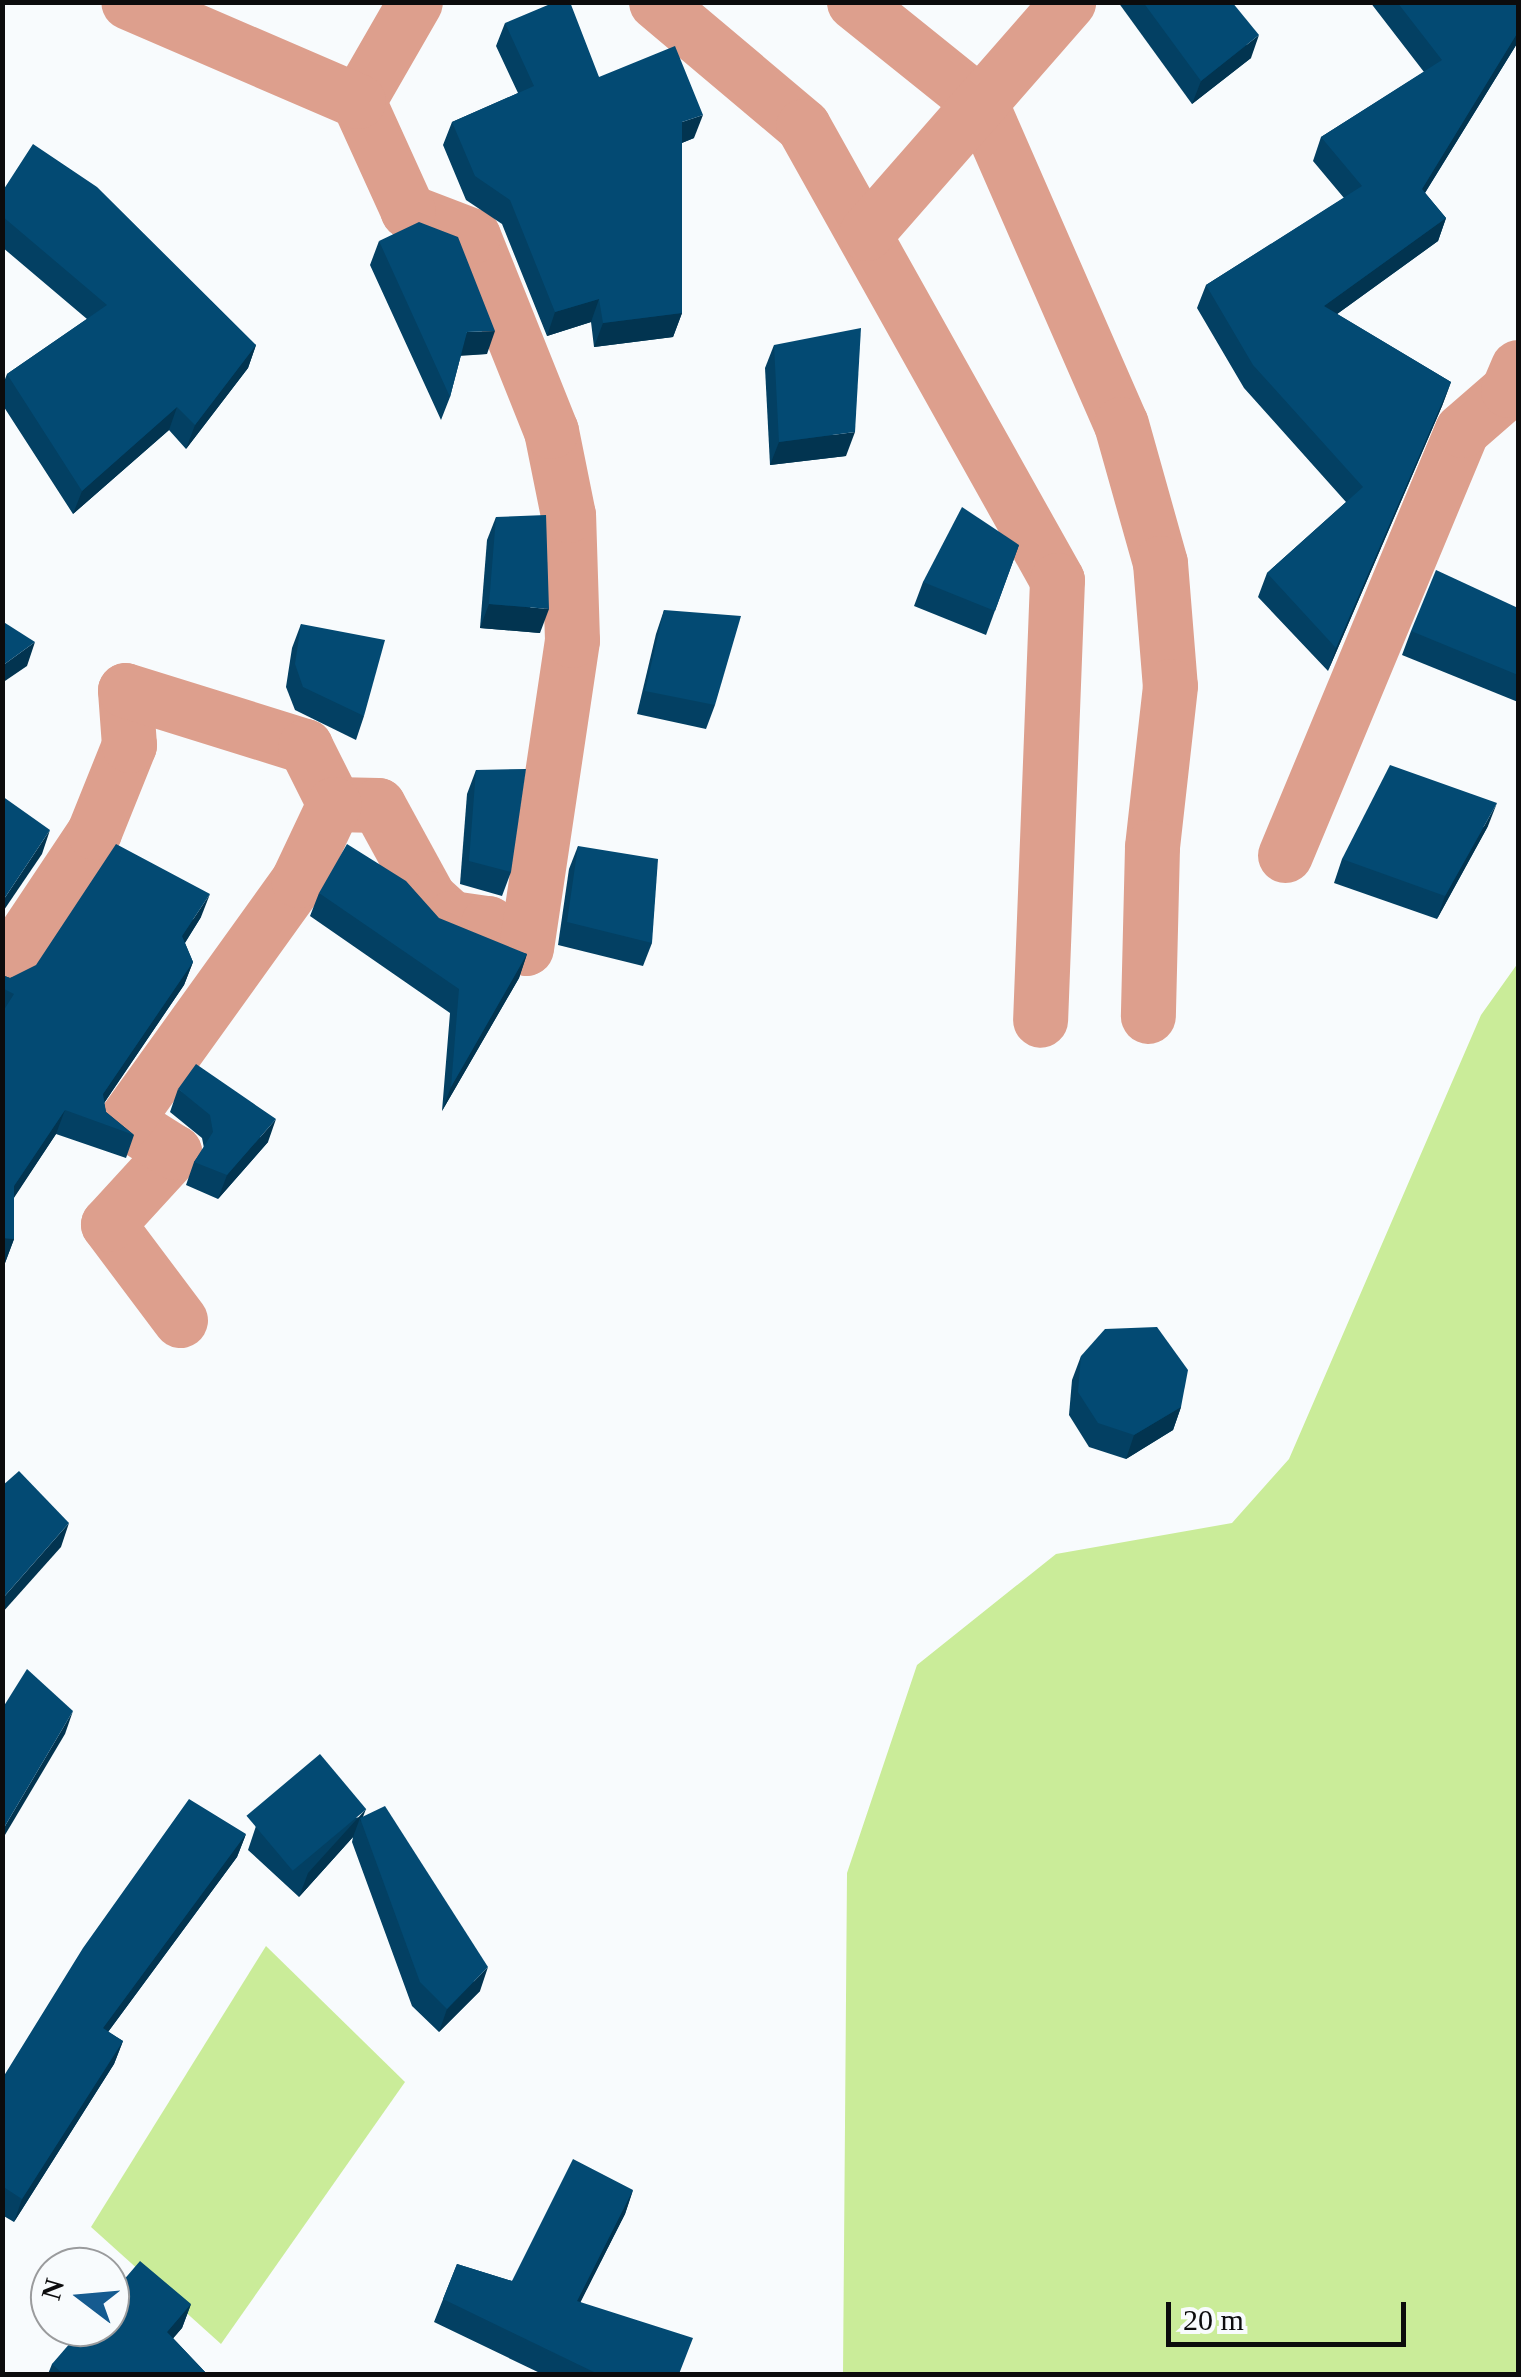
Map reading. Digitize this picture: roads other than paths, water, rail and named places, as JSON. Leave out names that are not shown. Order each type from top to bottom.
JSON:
[{"type":"street","points":[[128,2],[358,100],[408,212],[472,236],[551,431],[565,498],[572,640],[526,948],[488,924],[451,918],[429,898],[378,805],[334,804]]},
{"type":"street","points":[[358,100],[415,2]]},
{"type":"street","points":[[656,2],[803,126],[1057,580],[1040,1020]]},
{"type":"street","points":[[854,2],[980,104],[1121,424],[1160,563],[1170,686],[1152,847],[1148,1016]]},
{"type":"street","points":[[866,233],[1068,2]]},
{"type":"street","points":[[1285,855],[1462,430],[1508,390],[1518,367]]},
{"type":"street","points":[[2,970],[44,920],[94,832],[128,746],[125,690],[306,746],[334,804]]},
{"type":"street","points":[[180,1320],[108,1224],[174,1152],[124,1121],[298,880],[334,804]]}]
